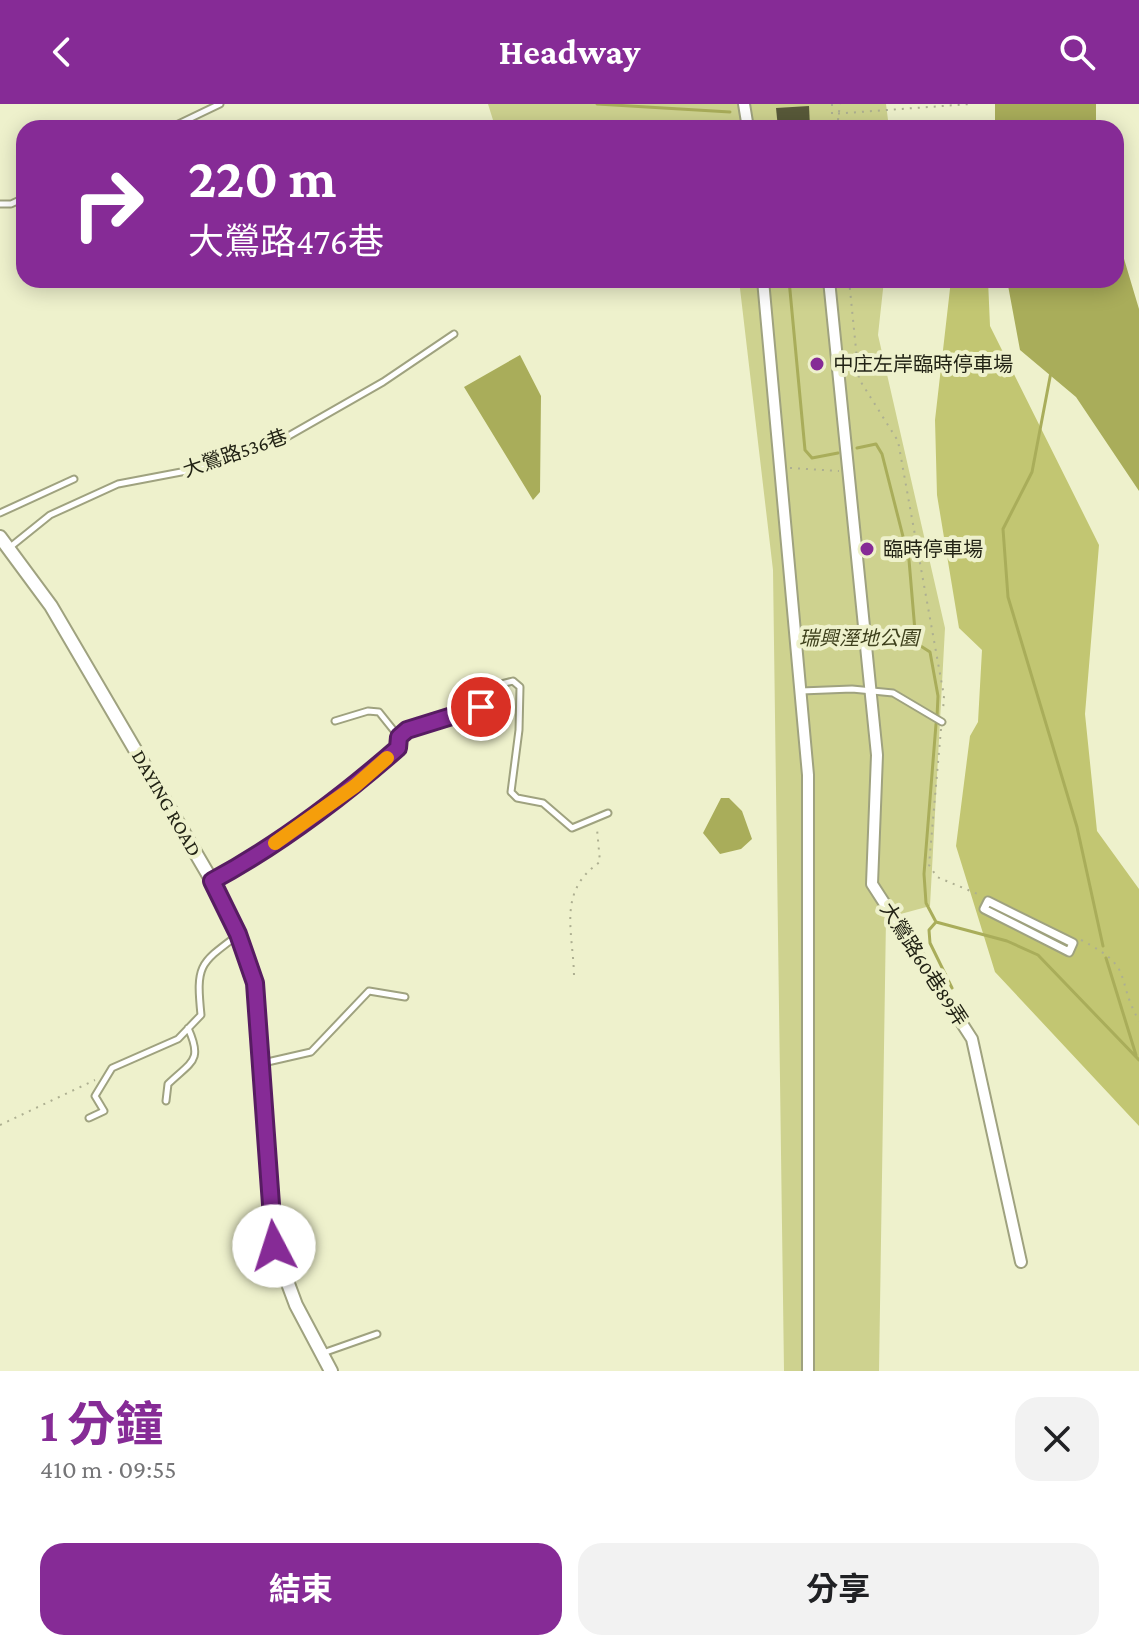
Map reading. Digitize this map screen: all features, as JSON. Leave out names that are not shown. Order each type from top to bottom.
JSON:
[{"type":"street","points":[[764,288],[808,775],[808,1371]]},
{"type":"street","name":"大鶯路60巷89弄","points":[[830,288],[877,755],[872,884],[972,1039],[1021,1262]]},
{"type":"street","name":"DAYING ROAD","points":[[0,537],[51,606],[212,881],[238,934],[255,983],[274,1246],[296,1305],[331,1371]]},
{"type":"street","points":[[988,901],[1075,941],[1069,952],[984,909],[988,901]]},
{"type":"lane","points":[[187,120],[220,104]]},
{"type":"lane","name":"大鶯路536巷","points":[[8,549],[50,515],[118,484],[197,469],[285,438],[383,382],[454,334]]},
{"type":"lane","points":[[0,513],[74,479]]},
{"type":"lane","points":[[212,881],[256,857],[355,786],[398,748],[399,737],[407,730],[481,707],[485,688],[513,681],[520,687],[519,730],[511,792],[517,798],[543,803],[572,828],[608,813]]},
{"type":"lane","points":[[800,691],[893,693],[942,722]]},
{"type":"lane","points":[[335,721],[368,711],[379,712],[399,737]]},
{"type":"lane","points":[[89,1118],[104,1111],[95,1096],[112,1068],[178,1039],[201,1015],[198,982],[205,960],[238,934]]},
{"type":"lane","points":[[262,1063],[311,1052],[369,991],[405,997]]},
{"type":"lane","points":[[166,1101],[168,1084],[195,1058],[197,1047],[188,1028]]},
{"type":"lane","points":[[322,1354],[377,1334]]},
{"type":"path","points":[[832,104],[832,114],[970,104]]},
{"type":"path","points":[[838,120],[840,104]]},
{"type":"path","points":[[850,288],[859,379],[898,441],[944,696],[929,865],[937,877],[979,894]]},
{"type":"path","points":[[780,468],[847,472]]},
{"type":"path","points":[[574,975],[573,940],[569,927],[573,889],[587,871],[600,862],[596,820]]},
{"type":"path","points":[[1075,941],[1111,956],[1120,968],[1139,1021]]},
{"type":"path","points":[[0,1125],[98,1078],[112,1068]]},
{"type":"green space","points":[[488,104],[886,104],[888,120],[493,120]]},
{"type":"green space","name":"瑞興溼地公園","points":[[740,288],[883,288],[878,335],[945,628],[930,906],[886,918],[879,1371],[784,1371],[773,570]]},
{"type":"shaded area","points":[[995,104],[1096,104],[1096,120],[995,120]]},
{"type":"shaded area","points":[[1124,259],[1139,309],[1139,491],[1076,397],[1020,350],[1008,288],[1124,288]]},
{"type":"shaded area","points":[[950,288],[988,288],[990,326],[1099,545],[1085,714],[1097,831],[1139,889],[1139,1126],[995,972],[956,846],[970,736],[978,722],[982,650],[959,628],[937,495],[935,420]]},
{"type":"shaded area","points":[[520,355],[541,396],[540,492],[533,500],[464,387]]},
{"type":"shaded area","points":[[721,798],[729,798],[742,811],[752,839],[741,849],[720,854],[703,833]]},
{"type":"building","points":[[809,106],[810,120],[777,120],[776,108]]},
{"type":"waterway","points":[[597,104],[730,112]]},
{"type":"waterway","points":[[790,288],[805,450],[812,458],[838,453]]},
{"type":"waterway","points":[[1051,372],[1032,472],[1003,529],[1008,597],[1077,827],[1103,946]]},
{"type":"waterway","points":[[857,448],[876,444],[882,454],[909,560],[916,643],[930,652],[938,696],[937,717]]},
{"type":"waterway","points":[[936,724],[924,874],[926,903],[936,922],[1007,941],[1038,955],[1139,1060]]},
{"type":"waterway","points":[[936,922],[929,930],[930,943],[952,988]]},
{"type":"waterway","points":[[1106,958],[1136,1055]]},
{"type":"slow traffic","points":[[275,843],[355,786],[387,758]]},
{"type":"place","name":"中庄左岸臨時停車場","points":[[817,364]]},
{"type":"place","name":"臨時停車場","points":[[867,549]]},
{"type":"route","points":[[274,1246],[255,983],[238,934],[212,881],[256,857],[299,823],[355,786],[398,748],[399,737],[407,730],[481,707]]}]
